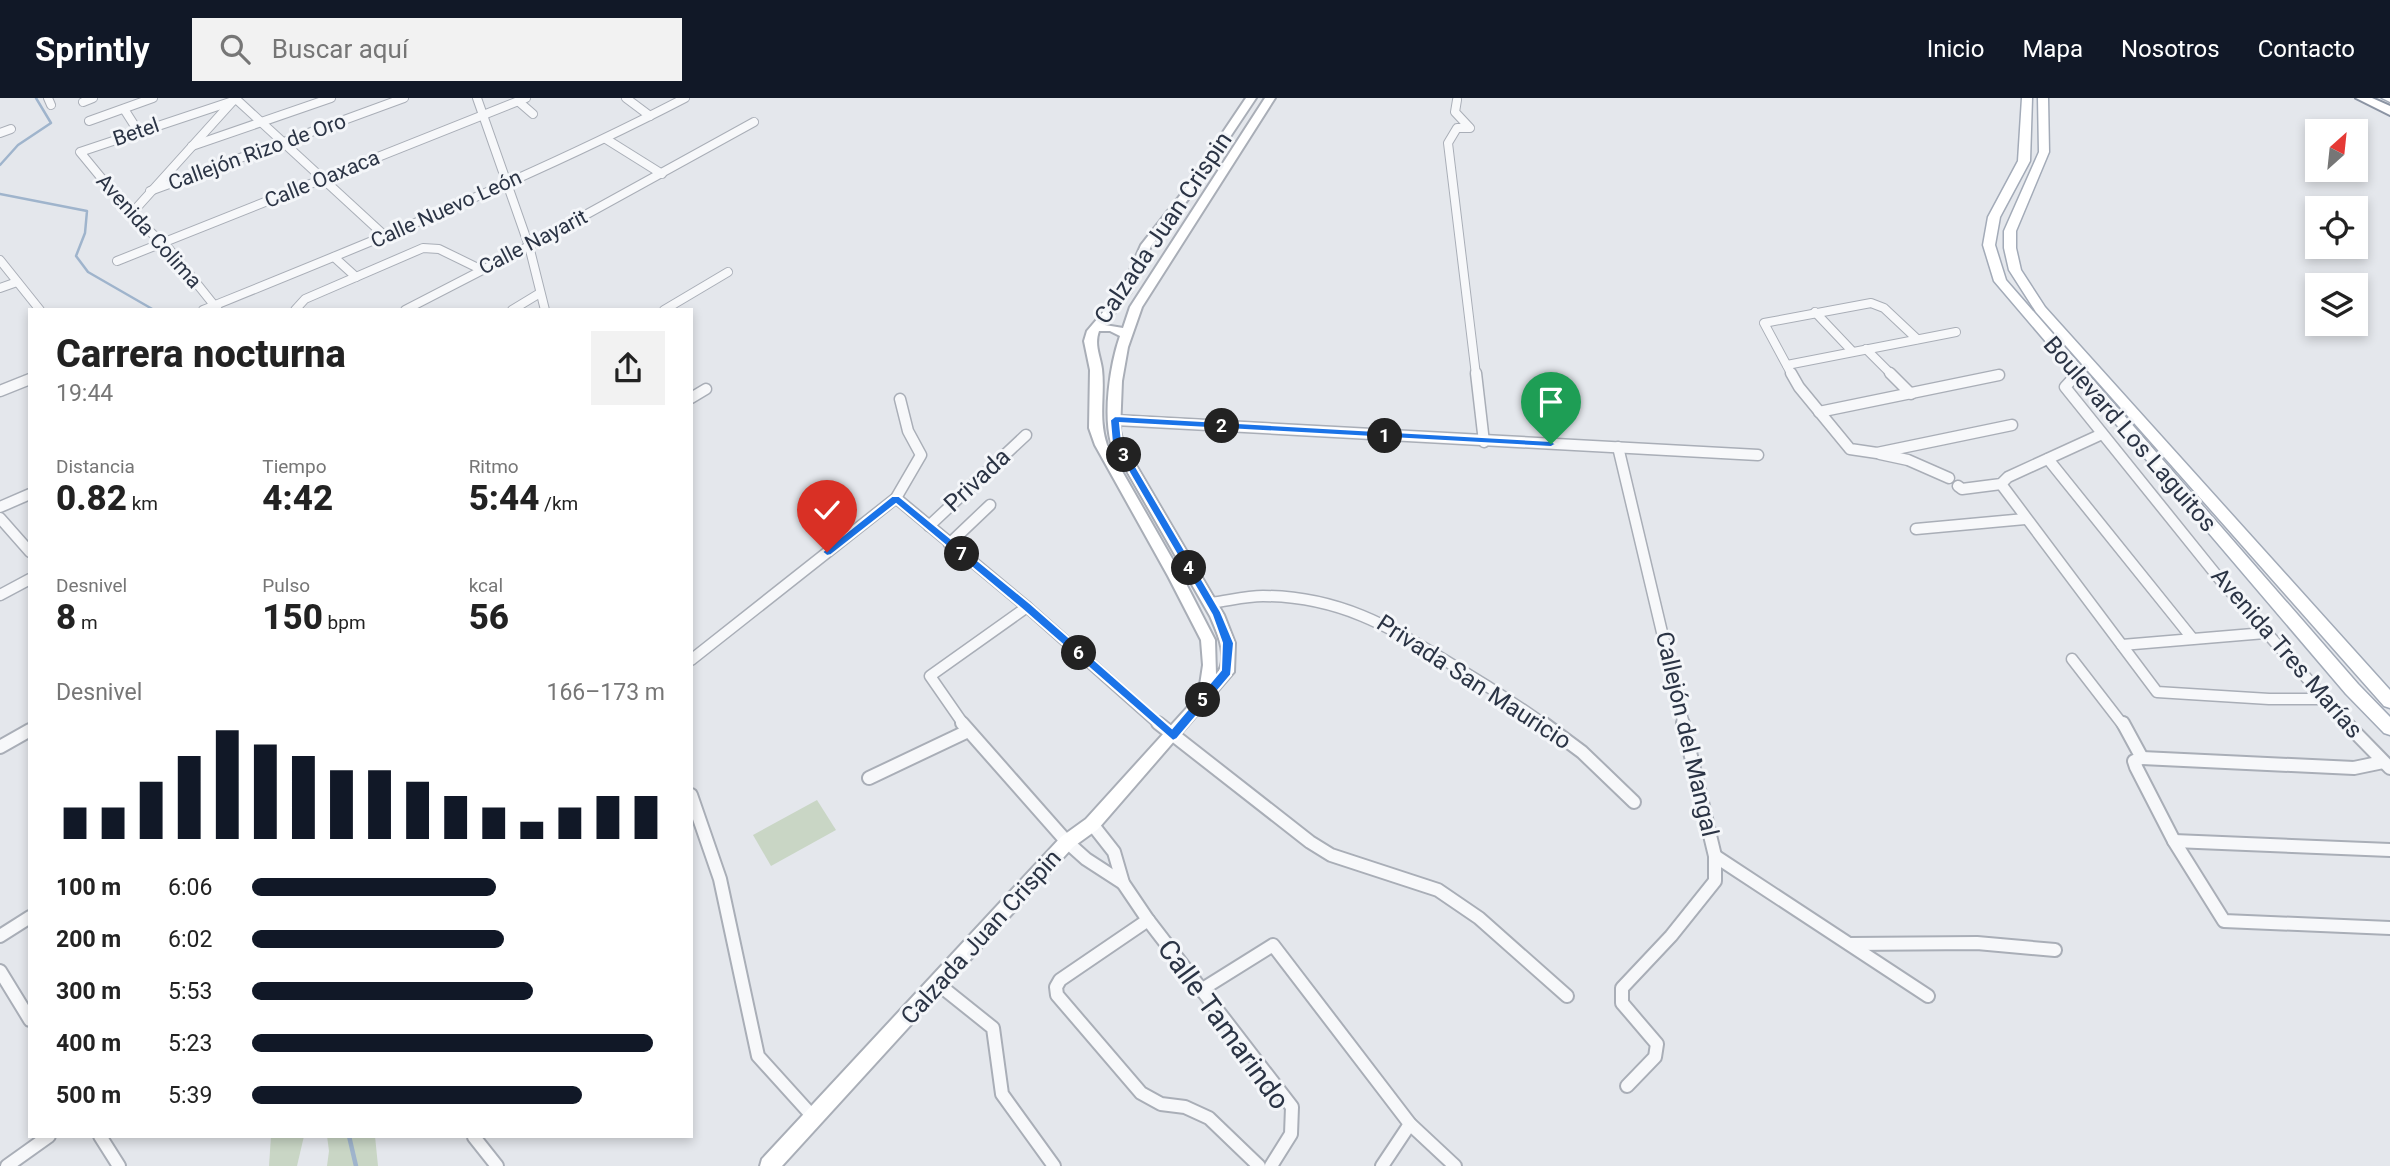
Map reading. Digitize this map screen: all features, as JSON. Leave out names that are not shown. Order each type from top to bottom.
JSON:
[{"type":"highway","points":[[2362,98],[2387,102]]},
{"type":"main road","name":"Calzada Juan Crispin","points":[[1194,710],[1206,685],[1210,665],[1208,640],[1101,445],[1096,428],[1096,370],[1090,341],[1096,328],[1126,292],[1146,245],[1186,195],[1251,98]]},
{"type":"main road","name":"Calzada Juan Crispin","points":[[769,1166],[1067,842],[1092,824],[1173,736],[1227,672],[1228,643],[1210,603],[1117,443],[1116,381],[1112,349],[1126,334],[1148,285],[1270,98]]},
{"type":"main road","name":"Boulevard Los Laguitos","points":[[2027,98],[2024,161],[1993,217],[1989,245],[2000,281],[2352,690],[2390,728]]},
{"type":"main road","name":"Boulevard Los Laguitos","points":[[2043,98],[2044,152],[2010,231],[2010,248],[2015,270],[2040,309],[2390,701]]},
{"type":"main road","points":[[2357,98],[2387,102]]},
{"type":"main road","points":[[1096,328],[1112,328],[1126,334]]},
{"type":"main road","points":[[1090,341],[1112,349]]},
{"type":"main road","points":[[2158,466],[2179,466]]},
{"type":"street","points":[[83,102],[93,98]]},
{"type":"street","points":[[89,121],[153,98]]},
{"type":"street","points":[[192,146],[331,98]]},
{"type":"street","name":"Callejón Rizo de Oro","points":[[150,191],[404,98]]},
{"type":"street","points":[[477,98],[529,246],[544,308]]},
{"type":"street","points":[[626,98],[650,116]]},
{"type":"street","name":"Calle Nuevo León","points":[[216,308],[606,139],[685,98]]},
{"type":"street","points":[[131,214],[235,99],[385,236]]},
{"type":"street","name":"Betel","points":[[80,152],[235,99]]},
{"type":"street","points":[[522,99],[533,114]]},
{"type":"street","name":"Calle Oaxaca","points":[[117,261],[522,99]]},
{"type":"street","points":[[1457,100],[1455,112],[1470,128],[1457,128],[1448,143],[1484,442]]},
{"type":"street","points":[[124,108],[138,131]]},
{"type":"street","name":"Calle Nayarit","points":[[408,308],[529,246],[754,122]]},
{"type":"street","points":[[0,133],[11,129]]},
{"type":"street","points":[[606,139],[662,174]]},
{"type":"street","name":"Avenida Colima","points":[[80,152],[131,214],[163,243],[216,308]]},
{"type":"street","points":[[297,308],[305,299],[416,250],[429,247],[439,249],[480,269]]},
{"type":"street","points":[[334,257],[356,277]]},
{"type":"street","points":[[0,260],[38,308]]},
{"type":"street","points":[[667,308],[728,272]]},
{"type":"street","points":[[0,288],[17,282]]},
{"type":"street","points":[[515,308],[540,293]]},
{"type":"street","points":[[1917,339],[1876,303],[1815,312],[1764,323],[1763,327],[1799,387],[1850,449],[1908,460],[1950,478]]},
{"type":"street","points":[[1815,312],[1852,351]]},
{"type":"street","points":[[1787,365],[1956,332]]},
{"type":"street","points":[[1866,349],[1911,394]]},
{"type":"street","name":"Avenida Tres Marías","points":[[2077,373],[2065,387],[2102,434],[2322,699],[2387,765]]},
{"type":"street","points":[[1819,412],[1999,375]]},
{"type":"street","points":[[0,391],[28,380]]},
{"type":"street","points":[[693,397],[706,389]]},
{"type":"street","points":[[693,658],[896,498],[921,455],[908,431],[900,399]]},
{"type":"street","points":[[1115,420],[1758,455]]},
{"type":"street","points":[[1877,453],[2012,425]]},
{"type":"street","points":[[1960,488],[2001,484],[2008,477],[2102,434]]},
{"type":"street","name":"Privada","points":[[929,526],[1026,435]]},
{"type":"street","name":"Callejón del Mangal","points":[[1618,446],[1715,856],[1928,996]]},
{"type":"street","points":[[2048,459],[2192,638]]},
{"type":"street","points":[[2001,484],[2157,692],[2322,699]]},
{"type":"street","points":[[0,507],[28,495]]},
{"type":"street","points":[[896,498],[1027,607],[1173,736],[1310,842],[1331,855],[1438,890],[1479,918],[1567,996]]},
{"type":"street","points":[[949,544],[990,505]]},
{"type":"street","points":[[0,518],[28,550]]},
{"type":"street","points":[[1916,529],[2025,519]]},
{"type":"street","points":[[0,595],[28,580]]},
{"type":"street","name":"Privada San Mauricio","points":[[1210,603],[1263,596],[1325,603],[1368,614],[1399,631],[1576,746],[1609,774],[1634,802]]},
{"type":"street","points":[[1027,607],[930,676],[968,731],[1067,842],[1086,859],[1123,883]]},
{"type":"street","points":[[2122,645],[2266,633]]},
{"type":"street","points":[[2072,659],[2122,722],[2142,758]]},
{"type":"street","points":[[0,747],[28,731]]},
{"type":"street","points":[[869,778],[968,731]]},
{"type":"street","points":[[2387,765],[2354,768],[2142,758],[2134,761],[2174,841],[2224,921],[2390,928]]},
{"type":"street","points":[[693,801],[720,879],[758,1056],[815,1119]]},
{"type":"street","points":[[1092,824],[1114,852],[1123,883]]},
{"type":"street","points":[[2174,841],[2388,854]]},
{"type":"street","points":[[1627,1086],[1655,1057],[1657,1044],[1622,1003],[1622,988],[1671,936],[1715,881],[1715,856]]},
{"type":"street","name":"Calle Tamarindo","points":[[1123,883],[1148,920],[1292,1107],[1291,1134],[1271,1166]]},
{"type":"street","points":[[0,936],[28,918]]},
{"type":"street","points":[[1148,920],[1060,980],[1056,987],[1057,995],[1141,1093],[1161,1104],[1185,1107],[1209,1118],[1259,1166]]},
{"type":"street","points":[[1850,944],[1977,943],[2055,950]]},
{"type":"street","points":[[1201,990],[1273,945],[1410,1124],[1455,1166]]},
{"type":"street","points":[[0,971],[28,1017]]},
{"type":"street","points":[[938,984],[993,1028],[1002,1094],[1054,1166]]},
{"type":"street","points":[[1382,1166],[1410,1124]]},
{"type":"street","points":[[7,1166],[45,1138]]},
{"type":"street","points":[[101,1138],[120,1166]]},
{"type":"street","points":[[475,1138],[497,1166]]},
{"type":"green space","points":[[817,800],[836,830],[771,866],[753,835]]},
{"type":"green space","points":[[271,1138],[304,1138],[297,1166],[269,1166]]},
{"type":"green space","points":[[327,1138],[375,1138],[378,1166],[327,1166]]},
{"type":"waterway","points":[[0,165],[18,145],[51,123],[36,98]]},
{"type":"waterway","points":[[0,194],[87,211],[85,233],[76,256],[88,272],[151,308]]},
{"type":"waterway","points":[[349,1138],[356,1166]]},
{"type":"route","points":[[827,552],[896,498],[1027,607],[1173,736],[1227,672],[1228,643],[1217,615],[1117,443],[1115,420],[1551,444]]}]
